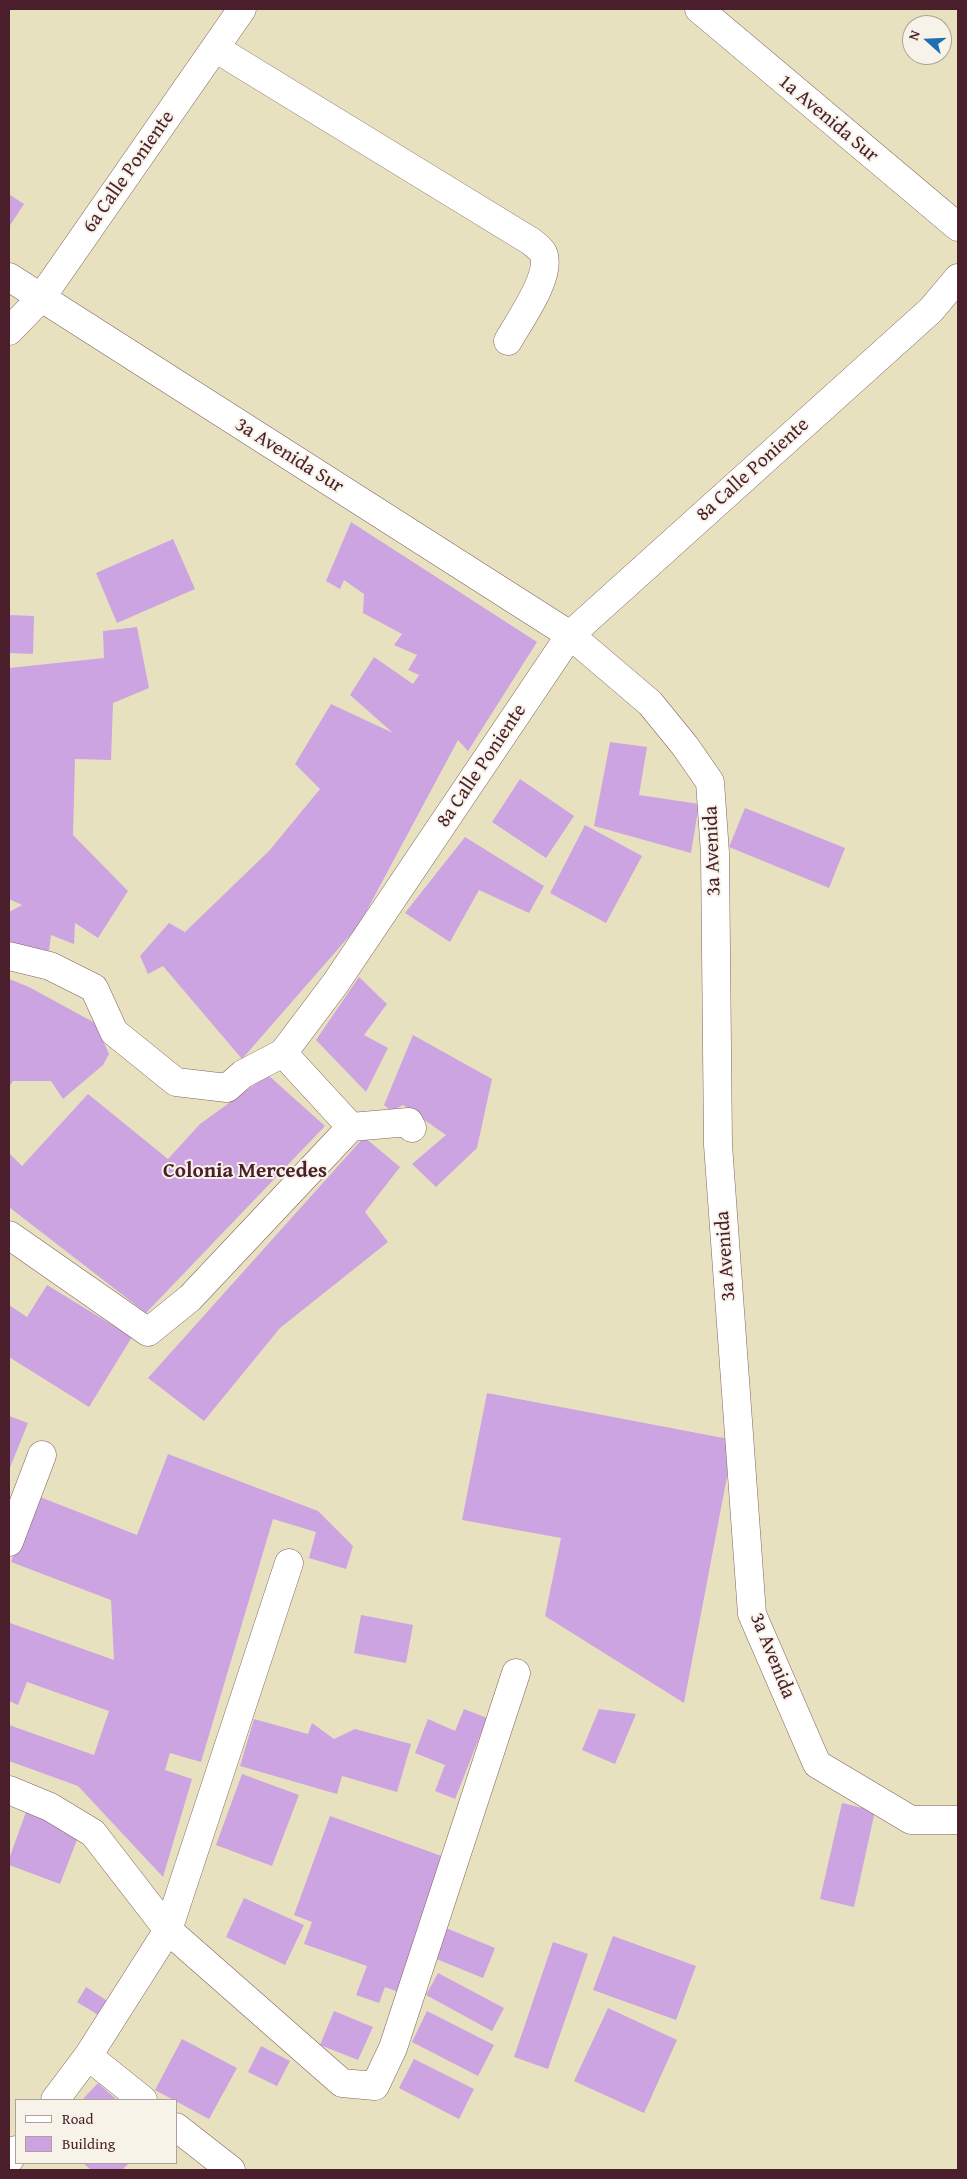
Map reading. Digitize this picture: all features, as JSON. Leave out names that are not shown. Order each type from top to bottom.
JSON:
[{"type":"street","name":"6a Calle Poniente","points":[[9,331],[41,298],[242,9]]},
{"type":"street","name":"1a Avenida Sur","points":[[699,9],[958,227]]},
{"type":"street","points":[[215,48],[532,242],[543,253],[545,267],[542,280],[508,341]]},
{"type":"street","name":"3a Avenida Sur","points":[[9,276],[570,634]]},
{"type":"street","name":"8a Calle Poniente","points":[[9,956],[50,966],[94,988],[114,1032],[176,1082],[227,1088],[243,1074],[283,1053],[335,984],[570,634],[931,310],[958,278]]},
{"type":"street","name":"3a Avenida","points":[[570,634],[650,703],[685,746],[710,782],[715,853],[718,1145],[752,1614],[817,1764],[911,1820],[958,1820]]},
{"type":"street","points":[[283,1053],[350,1127]]},
{"type":"street","points":[[9,1235],[148,1332],[190,1298],[350,1127],[409,1122],[412,1128]]},
{"type":"street","points":[[9,1542],[42,1455]]},
{"type":"street","points":[[56,2099],[88,2056],[168,1930],[288,1564]]},
{"type":"street","points":[[9,1790],[50,1807],[93,1832],[168,1930],[342,2083],[375,2086],[393,2048],[516,1673]]},
{"type":"street","points":[[88,2056],[142,2099]]},
{"type":"street","points":[[178,2129],[231,2170]]},
{"type":"building","points":[[9,196],[24,204],[9,227]]},
{"type":"building","points":[[351,522],[537,642],[468,751],[458,740],[359,925],[242,1059],[163,966],[148,974],[140,956],[169,923],[185,932],[269,851],[320,789],[295,764],[331,704],[393,733],[350,695],[374,657],[413,684],[419,675],[408,670],[417,655],[394,645],[402,634],[363,613],[364,594],[344,580],[340,589],[326,581]]},
{"type":"building","points":[[173,539],[195,589],[117,623],[96,573]]},
{"type":"building","points":[[9,615],[34,616],[33,654],[9,653]]},
{"type":"building","points":[[137,627],[149,688],[113,703],[111,760],[75,759],[73,835],[128,891],[98,938],[75,923],[74,944],[51,935],[49,951],[9,944],[9,912],[22,905],[9,899],[9,668],[104,658],[103,631]]},
{"type":"building","points":[[610,742],[647,747],[639,795],[699,804],[691,853],[594,826]]},
{"type":"building","points":[[520,779],[574,816],[546,858],[492,822]]},
{"type":"building","points":[[745,808],[845,848],[829,888],[729,847]]},
{"type":"building","points":[[585,825],[642,856],[606,923],[550,893]]},
{"type":"building","points":[[465,837],[544,886],[529,913],[479,890],[450,942],[405,913]]},
{"type":"building","points":[[359,977],[387,1004],[364,1035],[388,1048],[366,1092],[316,1040]]},
{"type":"building","points":[[9,979],[29,987],[95,1023],[109,1054],[103,1065],[63,1099],[51,1081],[13,1081],[9,1087]]},
{"type":"building","points":[[413,1035],[492,1079],[477,1148],[436,1187],[412,1164],[446,1135],[403,1105],[391,1111],[384,1105]]},
{"type":"building","points":[[268,1075],[325,1126],[146,1313],[9,1207],[9,1153],[22,1166],[88,1094],[168,1159],[200,1124]]},
{"type":"building","points":[[364,1137],[400,1167],[365,1212],[388,1242],[280,1328],[204,1421],[148,1378]]},
{"type":"building","points":[[47,1285],[132,1337],[89,1407],[9,1357],[9,1305],[27,1317]]},
{"type":"building","points":[[487,1393],[734,1440],[684,1703],[545,1616],[561,1538],[462,1520]]},
{"type":"building","points":[[9,1416],[28,1423],[9,1470]]},
{"type":"building","points":[[168,1454],[318,1511],[353,1546],[346,1569],[309,1558],[316,1532],[273,1519],[201,1762],[170,1753],[165,1770],[192,1779],[163,1877],[78,1786],[9,1761],[9,1725],[94,1755],[109,1711],[27,1682],[18,1705],[9,1701],[9,1627],[10,1623],[114,1660],[111,1600],[11,1562],[35,1495],[137,1535]]},
{"type":"building","points":[[361,1615],[413,1625],[406,1663],[354,1653]]},
{"type":"building","points":[[464,1709],[487,1718],[455,1799],[435,1791],[445,1765],[415,1753],[428,1719],[455,1731]]},
{"type":"building","points":[[599,1709],[636,1714],[615,1764],[582,1750]]},
{"type":"building","points":[[254,1719],[308,1734],[312,1723],[334,1739],[355,1729],[411,1744],[397,1792],[342,1776],[337,1794],[240,1766]]},
{"type":"building","points":[[242,1774],[299,1795],[272,1866],[216,1845]]},
{"type":"building","points":[[842,1803],[875,1811],[854,1907],[820,1899]]},
{"type":"building","points":[[26,1812],[80,1832],[60,1884],[9,1865],[9,1859]]},
{"type":"building","points":[[330,1816],[450,1859],[401,1993],[385,1987],[379,2003],[356,1995],[367,1966],[304,1944],[312,1922],[294,1915]]},
{"type":"building","points":[[244,1898],[304,1925],[285,1965],[226,1937]]},
{"type":"building","points":[[446,1928],[495,1948],[483,1978],[434,1958]]},
{"type":"building","points":[[613,1936],[696,1966],[676,2020],[593,1990]]},
{"type":"building","points":[[553,1942],[588,1954],[548,2069],[514,2057]]},
{"type":"building","points":[[438,1973],[504,2008],[492,2031],[426,1995]]},
{"type":"building","points":[[86,1987],[109,2002],[100,2016],[77,2002]]},
{"type":"building","points":[[608,2008],[677,2040],[644,2113],[574,2081]]},
{"type":"building","points":[[334,2011],[373,2027],[358,2060],[320,2045]]},
{"type":"building","points":[[427,2011],[494,2045],[478,2076],[412,2042]]},
{"type":"building","points":[[182,2039],[237,2068],[209,2119],[178,2102],[178,2099],[172,2099],[155,2090]]},
{"type":"building","points":[[261,2046],[290,2061],[277,2086],[248,2072]]},
{"type":"building","points":[[414,2059],[474,2089],[459,2119],[399,2088]]},
{"type":"building","points":[[98,2083],[116,2099],[83,2099]]},
{"type":"building","points":[[84,2164],[128,2164],[122,2170],[91,2170]]},
{"type":"district","name":"Colonia Mercedes","points":[[245,1172]]}]
